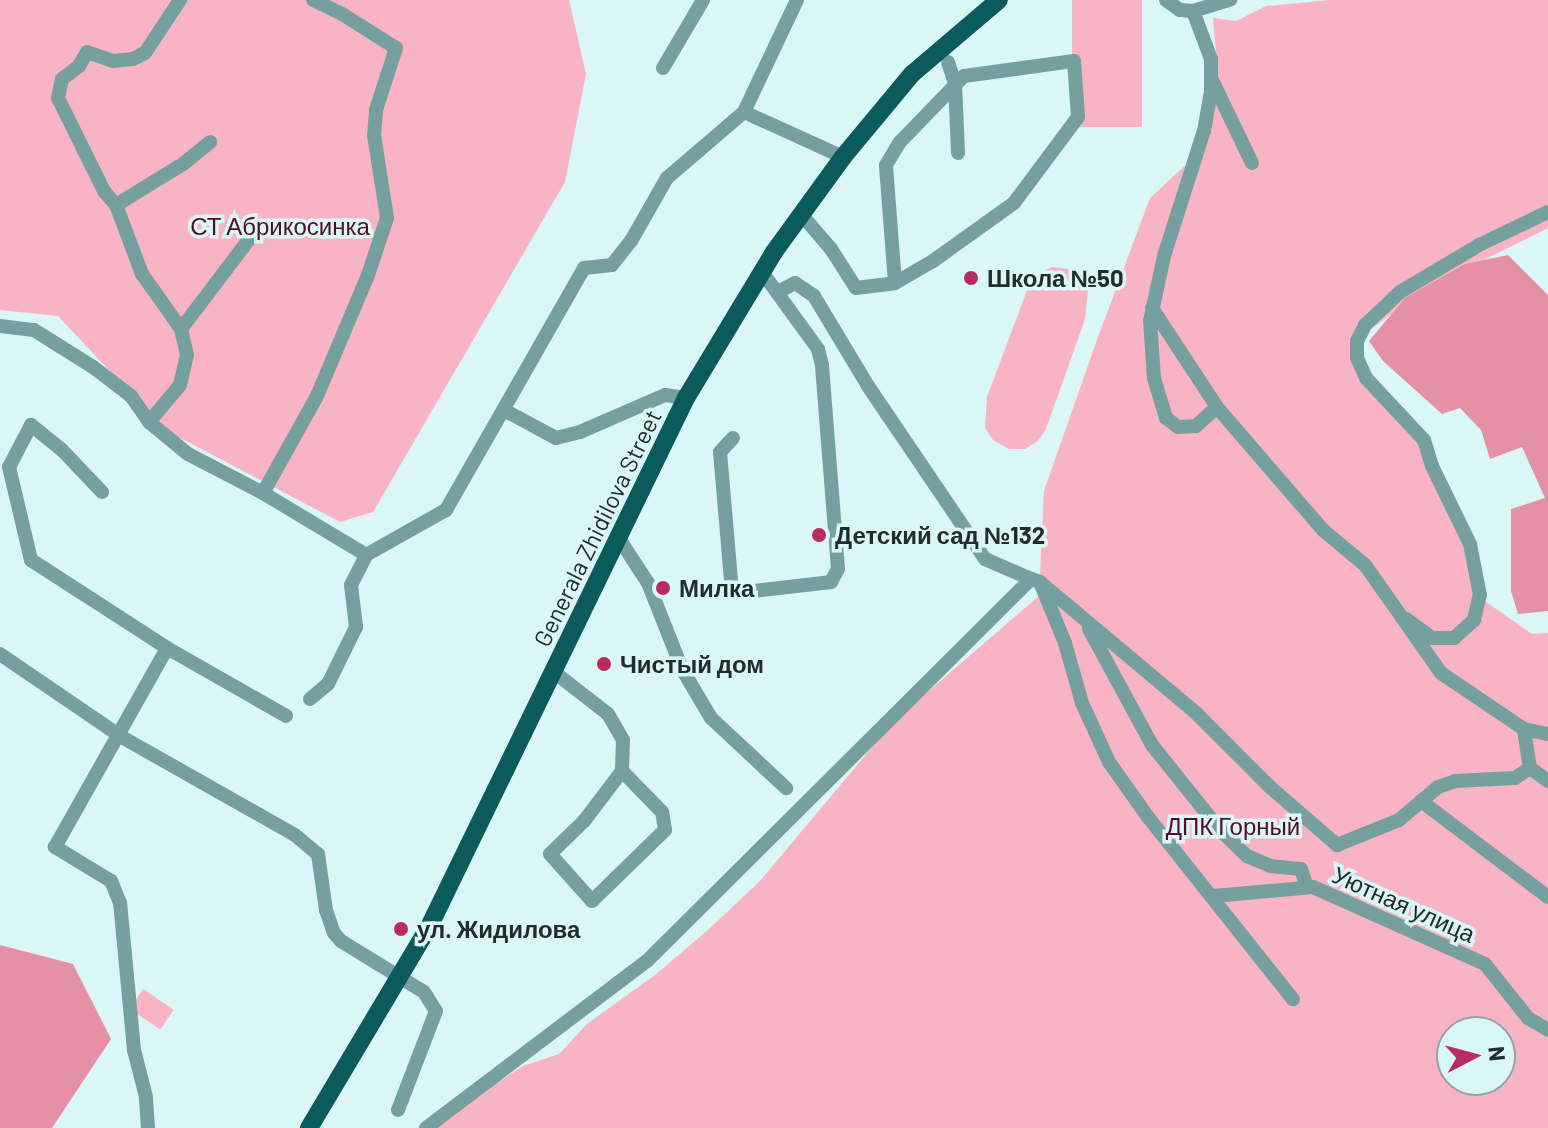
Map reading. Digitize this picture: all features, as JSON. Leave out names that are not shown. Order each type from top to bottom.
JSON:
[{"type":"main road","name":"Generala Zhidilova Street","points":[[309,1128],[402,977],[686,398],[762,272],[843,157],[912,74],[999,0]]},
{"type":"street","points":[[149,422],[180,385],[187,355],[181,329],[142,274],[116,205],[104,191],[58,98],[62,79],[79,66],[87,52],[113,61],[133,59],[145,53],[180,0]]},
{"type":"street","points":[[263,493],[317,396],[368,275],[387,218],[374,135],[376,110],[396,48],[313,0]]},
{"type":"street","points":[[663,68],[703,0]]},
{"type":"street","points":[[1166,0],[1180,10],[1193,11],[1230,0]]},
{"type":"street","points":[[310,699],[328,684],[356,627],[351,585],[366,555],[446,510],[584,268],[612,265],[631,241],[667,178],[744,112],[793,2]]},
{"type":"street","points":[[1193,11],[1207,44],[1212,79],[1204,131],[1164,256],[1152,308],[1154,378],[1166,418],[1178,427],[1196,426],[1217,407]]},
{"type":"street","points":[[801,214],[831,249],[856,288],[895,283],[933,261],[1014,203],[1078,117],[1074,61],[964,76],[900,142],[886,165],[895,283]]},
{"type":"street","points":[[948,62],[955,83],[958,153]]},
{"type":"street","points":[[1212,79],[1252,163]]},
{"type":"street","points":[[744,112],[843,157]]},
{"type":"street","points":[[116,205],[183,164],[210,142]]},
{"type":"street","points":[[1399,614],[1432,638],[1454,638],[1474,620],[1480,595],[1470,544],[1432,466],[1424,440],[1366,378],[1357,358],[1357,341],[1365,325],[1400,292],[1479,245],[1548,212]]},
{"type":"street","points":[[181,329],[253,234]]},
{"type":"street","points":[[733,438],[720,452],[732,591],[831,582],[838,569],[822,365],[818,349],[762,272]]},
{"type":"street","points":[[778,292],[795,283],[814,296],[868,386],[985,559],[1036,580],[1083,618],[1196,713],[1270,787],[1337,845],[1399,820],[1421,801],[1455,781],[1515,778],[1530,768]]},
{"type":"street","points":[[1152,308],[1217,407],[1323,530],[1365,565],[1441,673],[1524,729],[1548,734]]},
{"type":"street","points":[[0,326],[7,324],[34,330],[93,367],[131,396],[149,422],[188,454],[263,493],[366,555]]},
{"type":"street","points":[[504,410],[556,438],[580,432],[665,395],[686,398]]},
{"type":"street","points":[[102,492],[62,450],[31,425],[9,467],[31,560],[167,648],[286,716]]},
{"type":"street","points":[[618,537],[648,583],[682,669],[711,718],[786,788]]},
{"type":"street","points":[[1036,580],[1065,643],[1082,703],[1109,762],[1148,817],[1293,999]]},
{"type":"street","points":[[426,1128],[647,961],[1036,580]]},
{"type":"street","points":[[1083,618],[1152,745],[1221,831],[1247,856],[1271,866],[1301,869],[1307,887]]},
{"type":"street","points":[[148,1128],[146,1097],[134,1050],[120,903],[111,881],[55,847],[167,648]]},
{"type":"street","points":[[0,654],[120,736],[295,835],[318,854],[334,933],[341,941],[402,977],[432,1000],[436,1011],[398,1110]]},
{"type":"street","points":[[554,672],[608,714],[623,740],[622,771],[584,821],[550,854],[592,901],[665,830],[662,812],[622,771]]},
{"type":"street","points":[[1524,729],[1530,768],[1548,781]]},
{"type":"street","points":[[1421,801],[1548,897]]},
{"type":"street","name":"Уютная улица","points":[[1213,896],[1313,887],[1485,964],[1528,1018],[1548,1030]]},
{"type":"green space","name":"СТ Абрикосинка","points":[[0,0],[569,0],[586,74],[565,182],[373,512],[340,522],[165,430],[58,316],[0,310]]},
{"type":"green space","points":[[1072,0],[1142,0],[1142,127],[1072,127]]},
{"type":"green space","name":"ДПК Горный","points":[[1330,0],[1548,0],[1548,228],[1427,288],[1371,329],[1361,340],[1359,355],[1367,377],[1427,441],[1474,545],[1486,602],[1532,634],[1548,633],[1548,1128],[428,1128],[523,1066],[559,1054],[587,1024],[655,975],[709,929],[760,881],[894,721],[1039,596],[1044,491],[1150,198],[1205,147],[1219,84],[1213,18],[1236,21],[1266,6]]},
{"type":"green space","points":[[1052,267],[1069,269],[1082,279],[1088,290],[1085,319],[1046,429],[1038,441],[1025,449],[1009,449],[993,440],[985,428],[987,397],[1029,285],[1039,273]]},
{"type":"green space","points":[[143,989],[174,1010],[160,1030],[130,1009]]},
{"type":"shaded area","points":[[1508,255],[1548,295],[1548,611],[1518,614],[1511,591],[1511,509],[1545,498],[1522,447],[1490,459],[1481,430],[1460,408],[1442,414],[1383,361],[1369,341],[1405,298],[1465,264]]},
{"type":"shaded area","points":[[0,945],[73,964],[111,1039],[52,1128],[0,1128]]},
{"type":"place","name":"Школа №50","points":[[971,278]]},
{"type":"place","name":"Детский сад №132","points":[[819,535]]},
{"type":"place","name":"Милка","points":[[663,588]]},
{"type":"place","name":"Чистый дом","points":[[604,664]]},
{"type":"place","name":"ул. Жидилова","points":[[401,929]]}]
